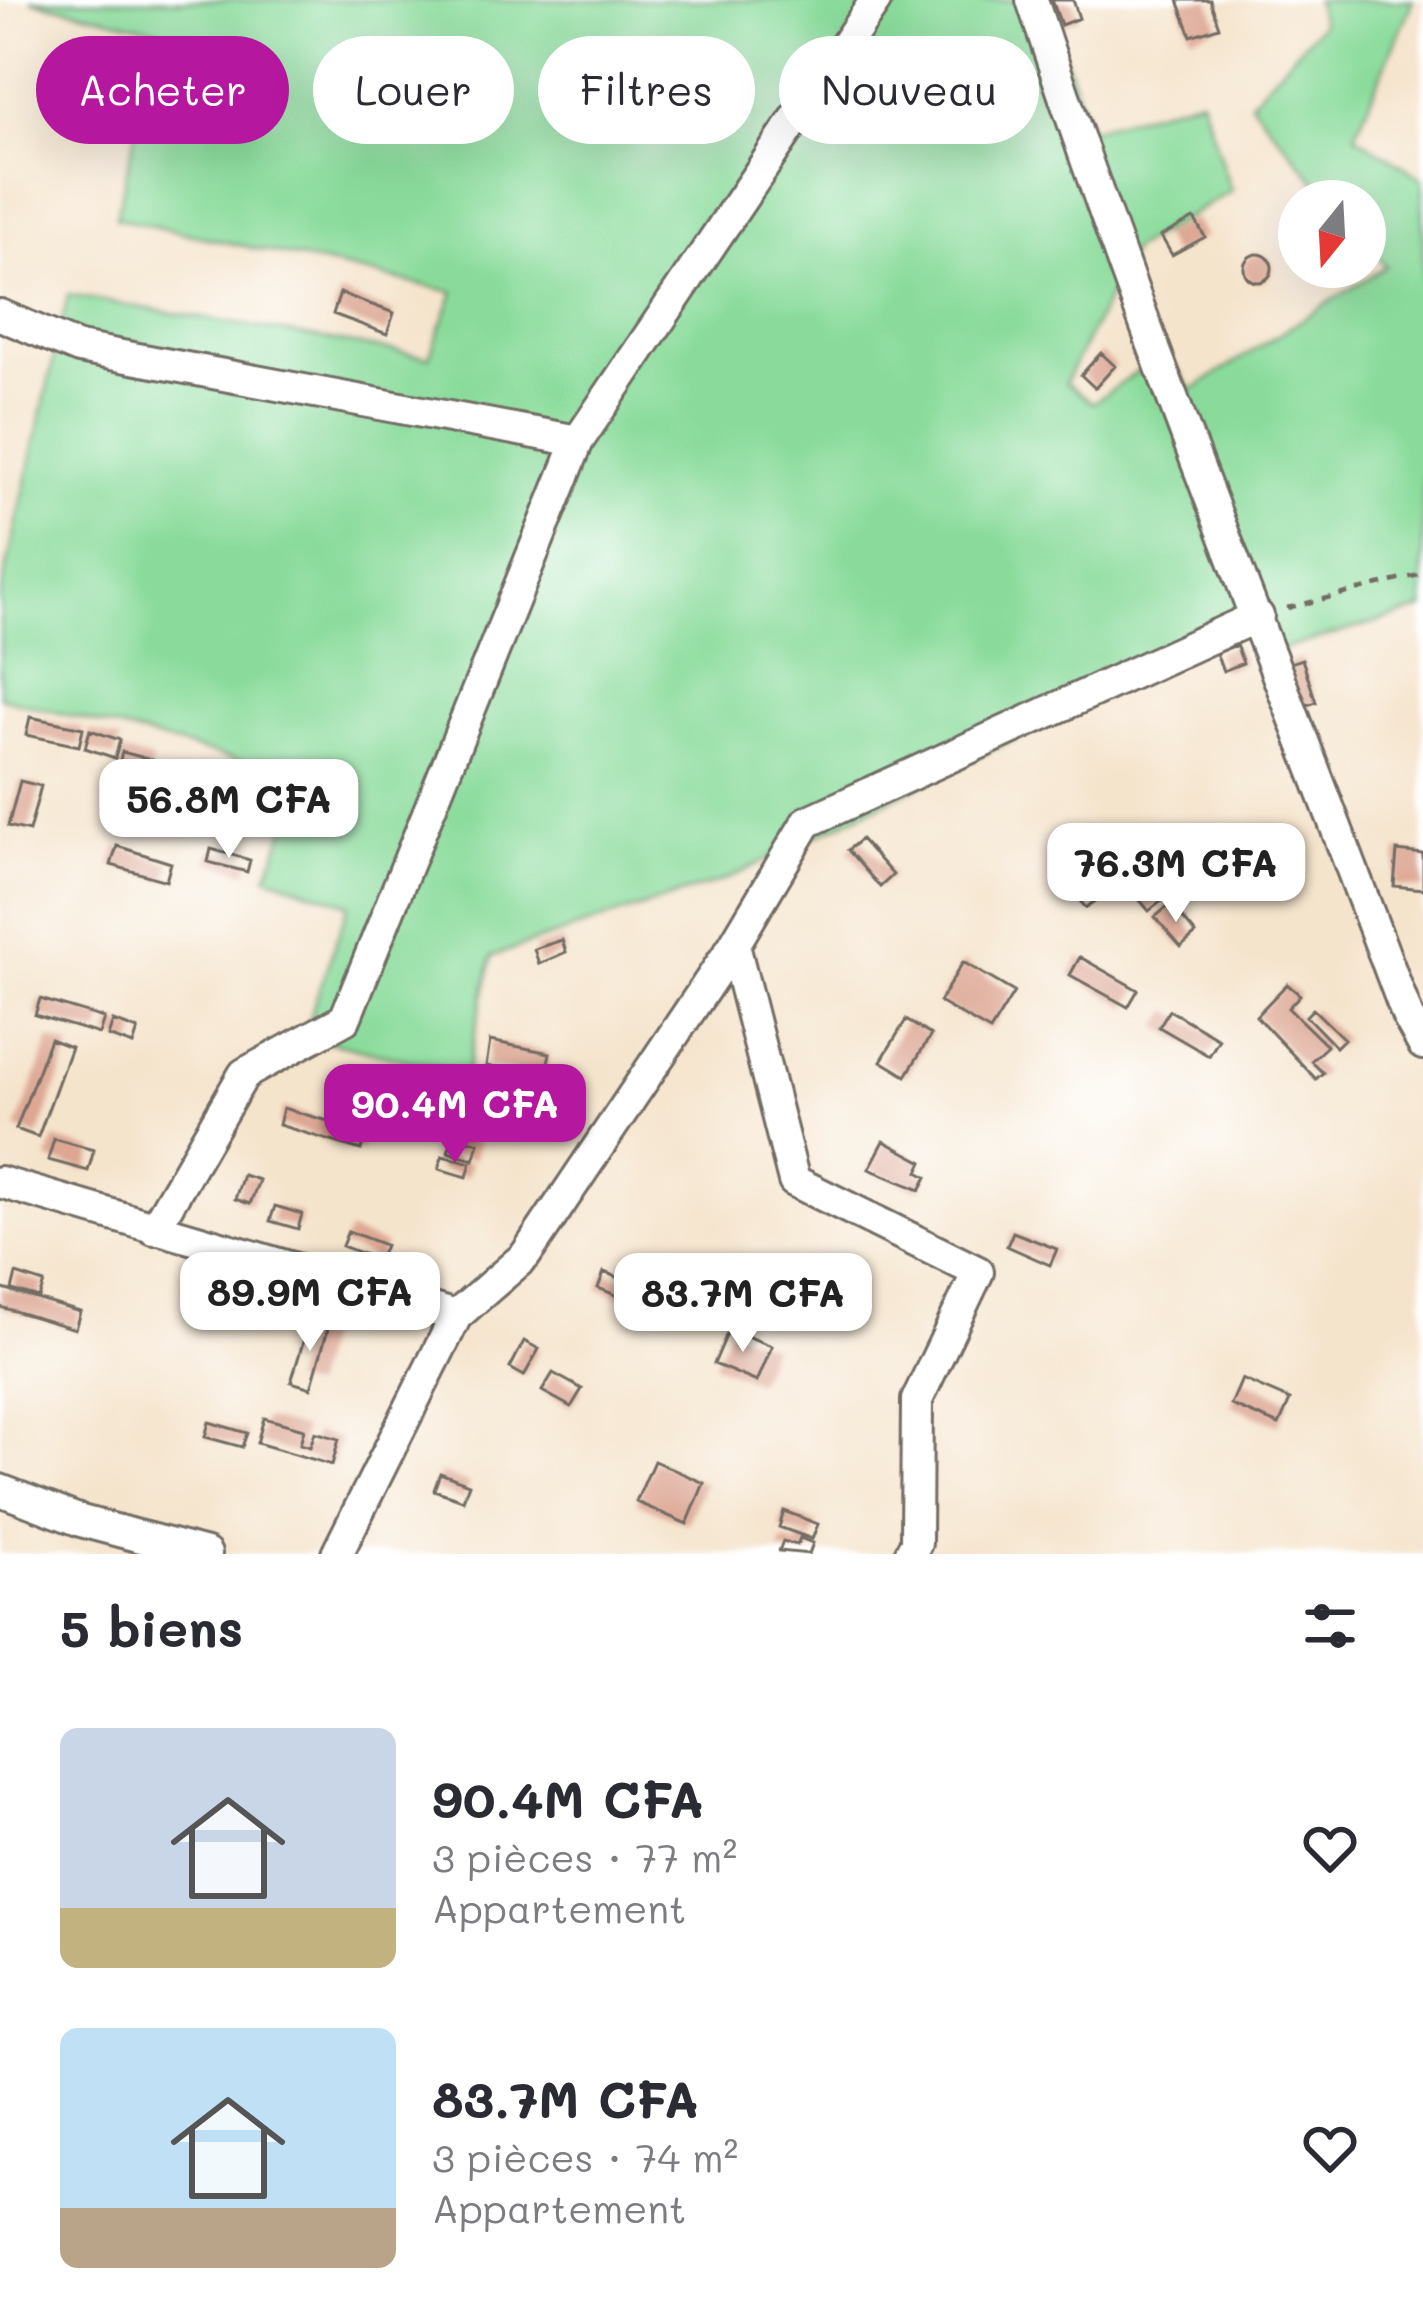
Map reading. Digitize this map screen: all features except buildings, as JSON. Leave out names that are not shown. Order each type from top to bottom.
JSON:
[{"type":"street","points":[[154,1229],[244,1074],[345,1019],[578,441],[876,0]]},
{"type":"street","points":[[1032,0],[1110,239],[1407,1015],[1423,1044]]},
{"type":"street","points":[[0,315],[79,348],[578,441]]},
{"type":"street","points":[[337,1554],[456,1316],[525,1256],[734,945],[807,822],[1258,616]]},
{"type":"street","points":[[734,945],[794,1181],[978,1272],[917,1400],[916,1543],[910,1554]]},
{"type":"street","points":[[0,1182],[338,1277],[456,1316]]},
{"type":"street","points":[[0,1490],[81,1521],[206,1554]]},
{"type":"path","points":[[1258,616],[1423,574]]},
{"type":"green space","points":[[30,0],[1044,0],[1090,129],[1201,98],[1231,191],[1132,250],[1065,383],[1093,403],[1165,352],[1192,390],[1352,288],[1386,288],[1386,180],[1315,180],[1250,102],[1321,24],[1316,0],[1413,0],[1355,135],[1423,179],[1423,609],[1262,655],[1237,631],[727,879],[492,956],[466,1074],[303,1036],[349,904],[267,876],[305,778],[0,697],[0,598],[68,295],[429,357],[454,292],[116,218],[133,144],[289,144],[289,36],[158,36],[159,30]]}]
